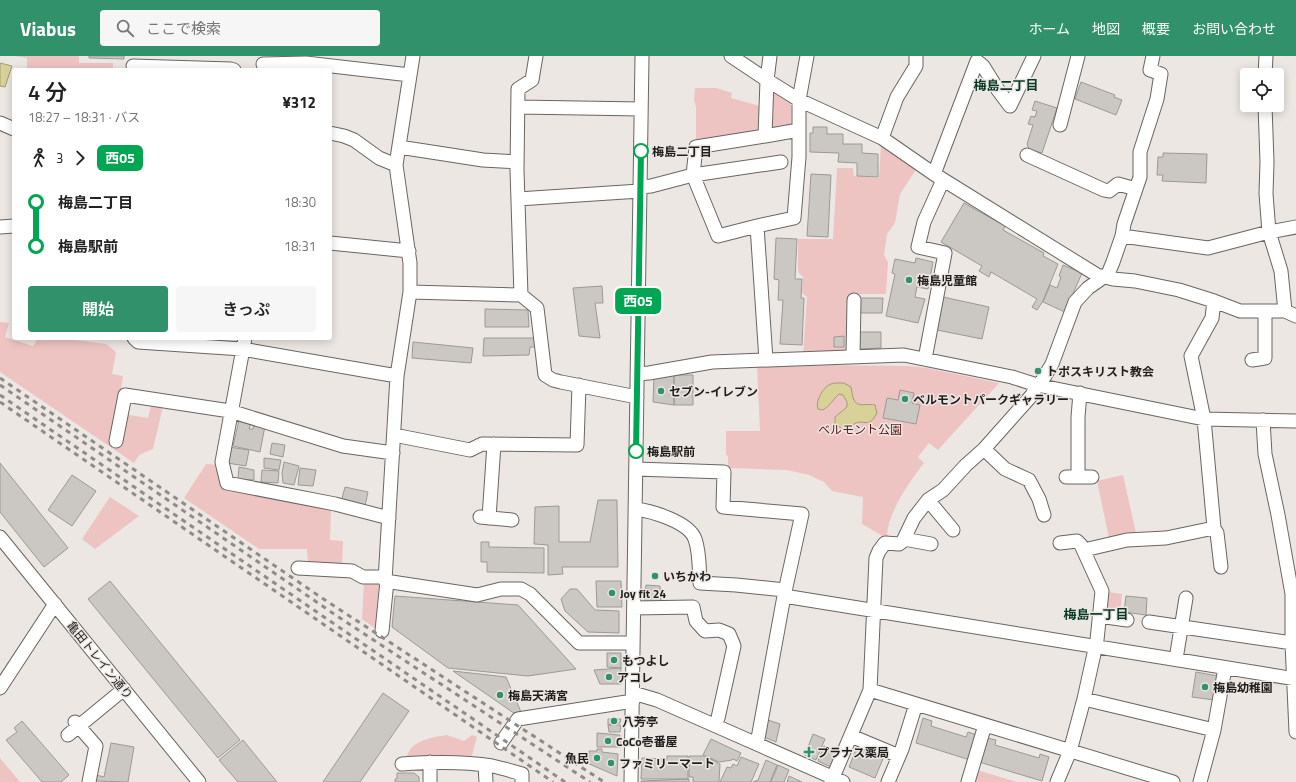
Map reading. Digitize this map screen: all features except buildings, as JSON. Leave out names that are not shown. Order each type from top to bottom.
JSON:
[{"type":"street","points":[[382,631],[397,376],[410,292],[409,251],[396,165],[413,56]]},
{"type":"street","points":[[521,295],[517,162],[518,89],[532,80],[536,56]]},
{"type":"street","points":[[631,782],[642,56]]},
{"type":"street","points":[[731,56],[799,100],[882,138],[938,177],[1097,275],[1113,280],[1135,281],[1179,290],[1214,300],[1240,311],[1290,313],[1281,271],[1269,232],[1266,194],[1267,162],[1265,112]]},
{"type":"street","points":[[765,136],[767,80],[770,56]]},
{"type":"street","points":[[799,130],[696,147],[693,175],[718,236],[794,218],[799,158],[799,130],[799,100],[807,56]]},
{"type":"street","points":[[882,138],[897,97],[916,66],[916,56]]},
{"type":"street","points":[[925,359],[945,254],[918,247],[938,177],[977,60],[983,66],[1010,106],[1034,56]]},
{"type":"street","points":[[1060,125],[1078,56]]},
{"type":"street","points":[[501,743],[518,719],[633,697],[657,700],[836,781],[851,736],[870,690],[876,558],[879,551],[885,543],[899,544],[904,539],[914,518],[928,500],[943,490],[966,465],[984,449],[1032,395],[1037,385],[1042,381],[1052,364],[1075,302],[1088,288],[1108,274],[1122,236],[1124,224],[1140,177],[1140,152],[1157,99],[1161,74],[1150,70],[1153,56]]},
{"type":"street","points":[[1265,68],[1266,56]]},
{"type":"street","points":[[133,64],[189,62],[223,68]]},
{"type":"street","points":[[262,63],[306,63],[410,75]]},
{"type":"street","points":[[518,107],[641,108]]},
{"type":"street","points":[[0,123],[12,128]]},
{"type":"street","points":[[332,133],[354,140],[379,158],[396,165]]},
{"type":"street","points":[[399,147],[483,160],[517,162]]},
{"type":"street","points":[[1027,155],[1104,190],[1109,191],[1118,184],[1136,189]]},
{"type":"street","points":[[518,199],[640,189],[693,175],[781,162]]},
{"type":"street","points":[[0,227],[12,226]]},
{"type":"street","points":[[757,226],[766,360]]},
{"type":"street","points":[[1122,236],[1208,248],[1269,232],[1296,227]]},
{"type":"street","points":[[332,244],[409,251]]},
{"type":"street","points":[[410,292],[521,295],[537,308],[545,375],[553,380],[637,398]]},
{"type":"street","points":[[853,357],[854,300]]},
{"type":"street","points":[[1214,300],[1212,318],[1191,356],[1204,419],[1214,528],[1217,533],[1221,567]]},
{"type":"street","points":[[1252,360],[1265,358],[1265,311]]},
{"type":"street","points":[[136,340],[138,342],[244,344],[397,376]]},
{"type":"street","points":[[244,344],[230,411],[222,462],[227,483],[335,504],[389,518]]},
{"type":"street","points":[[637,374],[712,362],[904,355],[1012,377],[1037,385],[1204,419],[1296,421]]},
{"type":"street","points":[[394,435],[470,450],[482,444],[577,445],[579,385]]},
{"type":"street","points":[[1080,393],[1072,477],[1092,477]]},
{"type":"street","points":[[116,441],[125,395],[230,411],[343,446],[392,453]]},
{"type":"street","points":[[1263,420],[1265,454],[1278,515],[1292,594],[1292,643],[1295,678],[1296,732]]},
{"type":"street","points":[[494,444],[485,518],[512,520]]},
{"type":"street","points":[[984,449],[1004,469],[1029,480],[1039,499],[1044,515]]},
{"type":"street","points":[[636,469],[724,472],[723,507],[802,514],[784,593],[757,744]]},
{"type":"street","points":[[928,500],[953,530]]},
{"type":"street","points":[[635,509],[656,513],[677,522],[695,538],[700,583],[736,584],[874,611],[1295,678]]},
{"type":"street","points":[[1084,550],[1127,540],[1166,538],[1214,528]]},
{"type":"street","name":"亀田トレイン通り","points":[[0,538],[200,782]]},
{"type":"street","points":[[904,539],[931,544]]},
{"type":"street","points":[[1057,782],[1070,751],[1097,646],[1102,591],[1084,550],[1077,541],[1060,543]]},
{"type":"street","points":[[298,568],[352,571],[363,577],[386,579],[477,595],[500,590],[521,589],[530,594],[579,643],[633,643]]},
{"type":"street","points":[[1176,659],[1186,598]]},
{"type":"street","points":[[0,688],[54,604]]},
{"type":"street","points":[[634,608],[693,608],[696,621],[705,631],[719,630],[729,634],[734,646],[718,718]]},
{"type":"street","points":[[1099,616],[1127,620]]},
{"type":"street","points":[[1149,622],[1292,643]]},
{"type":"street","points":[[1200,782],[1214,730],[1225,668]]},
{"type":"street","points":[[68,735],[77,724],[124,689]]},
{"type":"street","points":[[870,690],[1173,782]]},
{"type":"street","points":[[1084,699],[1214,730]]},
{"type":"street","points":[[888,782],[899,756],[916,704]]},
{"type":"street","points":[[77,724],[96,746],[89,782]]},
{"type":"street","points":[[968,782],[985,725]]},
{"type":"street","points":[[851,736],[899,756]]},
{"type":"street","points":[[402,764],[430,762],[474,763],[522,774],[522,782]]},
{"type":"street","points":[[430,762],[430,782]]},
{"type":"street","points":[[485,765],[486,782]]},
{"type":"green space","points":[[15,56],[79,56],[79,63],[113,63],[113,68],[27,68],[27,58]]},
{"type":"green space","points":[[695,88],[716,88],[732,93],[731,98],[767,108],[769,90],[791,103],[791,130],[696,144],[696,107],[694,100]]},
{"type":"green space","points":[[881,145],[917,168],[900,194],[895,223],[887,234],[884,255],[888,262],[886,294],[850,294],[848,354],[803,355],[807,297],[802,293],[803,277],[798,272],[798,239],[833,239],[837,168],[853,168],[854,176],[879,178]]},
{"type":"green space","points":[[0,322],[9,323],[5,337],[33,346],[37,340],[75,340],[106,344],[116,352],[112,374],[123,376],[112,444],[124,414],[148,418],[151,405],[163,406],[153,449],[139,455],[134,463],[0,372]]},
{"type":"green space","name":"ベルモント公園","points":[[817,365],[907,366],[927,368],[999,383],[938,450],[929,443],[918,457],[924,463],[896,506],[889,525],[887,534],[888,539],[862,524],[863,497],[832,491],[824,482],[809,475],[787,470],[728,468],[728,456],[726,455],[726,431],[760,431],[757,366],[780,367]]},
{"type":"green space","points":[[206,464],[218,465],[223,487],[331,509],[330,540],[343,541],[342,565],[308,563],[307,549],[259,549],[184,498]]},
{"type":"green space","points":[[1123,475],[1136,533],[1109,538],[1097,481]]},
{"type":"green space","points":[[110,497],[139,516],[95,549],[82,539]]},
{"type":"green space","points":[[364,581],[379,583],[376,629],[362,619]]},
{"type":"green space","points":[[1108,592],[1122,594],[1120,614],[1106,612]]},
{"type":"green space","points":[[447,735],[464,741],[472,735],[477,737],[471,758],[405,759],[411,748],[419,742]]},
{"type":"green space","points":[[0,758],[20,782],[0,782]]},
{"type":"green space","points":[[977,770],[1017,782],[973,782]]},
{"type":"shaded area","points":[[0,63],[12,66],[5,87],[0,86]]},
{"type":"shaded area","points":[[832,383],[844,383],[851,387],[853,398],[858,404],[875,405],[877,413],[871,421],[854,424],[846,430],[835,424],[835,417],[847,407],[847,402],[843,395],[839,394],[823,410],[818,409],[817,406],[819,398],[825,388]]},
{"type":"railway","points":[[0,378],[322,598],[604,782]]},
{"type":"railway","points":[[0,385],[337,616],[590,782]]},
{"type":"railway","points":[[0,395],[565,782]]},
{"type":"railway","points":[[0,402],[553,782]]},
{"type":"bus line","name":"西05","points":[[636,451],[641,151]]},
{"type":"place","name":"梅島二丁目","points":[[641,151]]},
{"type":"place","name":"梅島児童館","points":[[909,280]]},
{"type":"place","name":"トポスキリスト教会","points":[[1038,371]]},
{"type":"place","name":"セブン-イレブン","points":[[661,391]]},
{"type":"place","name":"ベルモントパークギャラリー","points":[[905,399]]},
{"type":"place","name":"梅島駅前","points":[[636,451]]},
{"type":"place","name":"いちかわ","points":[[655,576]]},
{"type":"place","name":"Joy fit 24","points":[[612,593]]},
{"type":"place","name":"もつよし","points":[[614,660]]},
{"type":"place","name":"アコレ","points":[[609,677]]},
{"type":"place","name":"梅島幼稚園","points":[[1205,687]]},
{"type":"place","name":"梅島天満宮","points":[[500,695]]},
{"type":"place","name":"八芳亭","points":[[614,721]]},
{"type":"place","name":"CoCo壱番屋","points":[[608,741]]},
{"type":"place","name":"プラナス薬局","points":[[809,752]]},
{"type":"place","name":"魚民","points":[[597,758]]},
{"type":"place","name":"ファミリーマート","points":[[611,763]]},
{"type":"district","name":"梅島二丁目","points":[[1006,85]]},
{"type":"district","name":"梅島一丁目","points":[[1096,614]]}]
